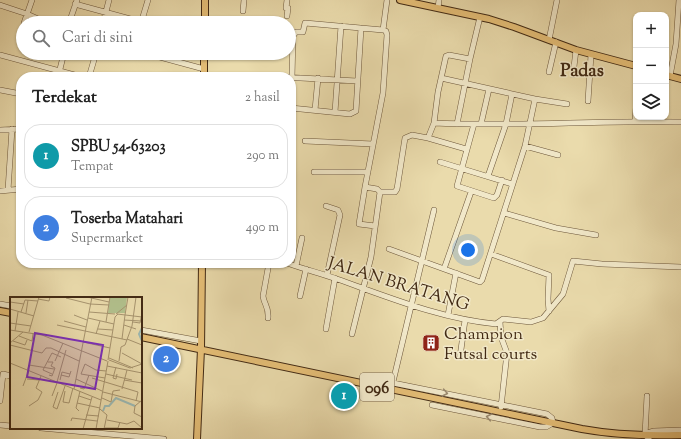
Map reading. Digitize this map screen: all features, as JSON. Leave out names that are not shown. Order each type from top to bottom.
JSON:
[{"type":"main road","points":[[205,0],[205,16]]},
{"type":"main road","points":[[400,0],[480,17],[514,27],[591,55],[633,65]]},
{"type":"main road","points":[[204,60],[204,69]]},
{"type":"main road","points":[[669,76],[681,79]]},
{"type":"main road","points":[[197,439],[201,349],[202,268]]},
{"type":"main road","points":[[0,311],[10,313]]},
{"type":"main road","name":"096","points":[[142,337],[582,429],[604,433],[647,437],[677,436]]},
{"type":"main road","points":[[232,363],[239,350]]},
{"type":"main road","points":[[276,372],[278,366]]},
{"type":"main road","points":[[314,373],[315,366]]},
{"type":"main road","points":[[328,369],[331,384]]},
{"type":"main road","points":[[361,391],[362,384]]},
{"type":"main road","points":[[421,396],[423,389]]},
{"type":"main road","points":[[514,422],[515,408]]},
{"type":"street","points":[[27,14],[32,0]]},
{"type":"street","points":[[104,16],[109,0]]},
{"type":"street","points":[[144,16],[148,0]]},
{"type":"street","points":[[243,11],[244,0]]},
{"type":"street","points":[[286,0],[286,8],[288,8],[287,16]]},
{"type":"street","points":[[383,30],[387,0]]},
{"type":"street","points":[[438,8],[439,0]]},
{"type":"street","points":[[549,40],[557,0]]},
{"type":"street","points":[[669,72],[676,44],[679,0]]},
{"type":"street","points":[[71,16],[76,2],[118,16]]},
{"type":"street","points":[[0,5],[31,16]]},
{"type":"street","points":[[457,124],[480,17]]},
{"type":"street","points":[[296,33],[303,32],[304,24],[307,22],[386,31],[383,93],[364,187],[359,224],[375,226]]},
{"type":"street","points":[[335,112],[342,26]]},
{"type":"street","points":[[296,108],[350,114],[356,111],[361,28]]},
{"type":"street","points":[[549,72],[556,42]]},
{"type":"street","points":[[574,75],[576,50]]},
{"type":"street","points":[[0,55],[16,59]]},
{"type":"street","points":[[588,101],[591,55]]},
{"type":"street","points":[[428,138],[434,123],[441,78],[447,56],[470,59]]},
{"type":"street","points":[[20,60],[66,72]]},
{"type":"street","points":[[59,70],[62,60]]},
{"type":"street","points":[[90,72],[94,60]]},
{"type":"street","points":[[171,60],[204,69]]},
{"type":"street","points":[[292,72],[293,60]]},
{"type":"street","points":[[296,76],[357,81]]},
{"type":"street","points":[[315,110],[318,78]]},
{"type":"street","points":[[441,78],[512,94],[567,104]]},
{"type":"street","points":[[481,124],[489,89]]},
{"type":"street","points":[[0,90],[16,93]]},
{"type":"street","points":[[488,176],[506,124],[512,94]]},
{"type":"street","points":[[389,249],[480,282],[482,280],[525,146],[535,98]]},
{"type":"street","points":[[434,123],[530,124],[635,121],[681,122]]},
{"type":"street","points":[[474,124],[457,186],[471,192],[495,198],[502,180]]},
{"type":"street","points":[[8,190],[12,129]]},
{"type":"street","points":[[0,130],[16,129]]},
{"type":"street","points":[[364,187],[377,189],[380,192],[395,192],[398,190],[406,138],[412,135],[466,149]]},
{"type":"street","points":[[305,141],[373,144]]},
{"type":"street","points":[[525,146],[558,155]]},
{"type":"street","points":[[440,162],[512,184]]},
{"type":"street","points":[[314,172],[368,172]]},
{"type":"street","points":[[0,191],[16,189]]},
{"type":"street","points":[[352,334],[371,257],[380,192]]},
{"type":"street","points":[[444,269],[471,192]]},
{"type":"street","points":[[326,206],[338,210],[340,215],[327,276]]},
{"type":"street","points":[[392,390],[434,210]]},
{"type":"street","points":[[504,213],[556,228],[596,235]]},
{"type":"street","points":[[296,266],[302,238]]},
{"type":"street","points":[[491,254],[549,275],[549,311]]},
{"type":"street","name":"JALAN BRATANG","points":[[296,266],[335,278],[411,306],[465,320],[495,324],[500,322],[500,320],[505,319],[531,322],[543,318],[563,294],[573,261],[602,264],[681,267]]},
{"type":"street","points":[[268,268],[263,296],[268,309],[268,318]]},
{"type":"street","points":[[300,296],[306,269]]},
{"type":"street","points":[[448,315],[456,273]]},
{"type":"street","points":[[326,329],[335,278]]},
{"type":"street","points":[[0,304],[10,306]]},
{"type":"street","points":[[460,357],[465,320]]},
{"type":"street","points":[[500,322],[501,337],[507,353],[500,412]]},
{"type":"street","points":[[142,330],[201,341]]},
{"type":"street","points":[[0,401],[3,374],[10,376]]},
{"type":"street","points":[[393,383],[547,414],[552,418],[553,423],[540,428],[432,405]]},
{"type":"street","points":[[647,396],[647,437]]},
{"type":"street","points":[[0,425],[10,426]]},
{"type":"street","points":[[62,429],[164,439]]},
{"type":"street","points":[[647,437],[647,433],[654,431],[681,430]]},
{"type":"place","name":"Champion Futsal courts","points":[[431,343]]},
{"type":"place","name":"Toserba Matahari","points":[[166,359]]},
{"type":"place","name":"SPBU 54-63203","points":[[344,396]]},
{"type":"district","name":"Padas","points":[[582,70]]}]
